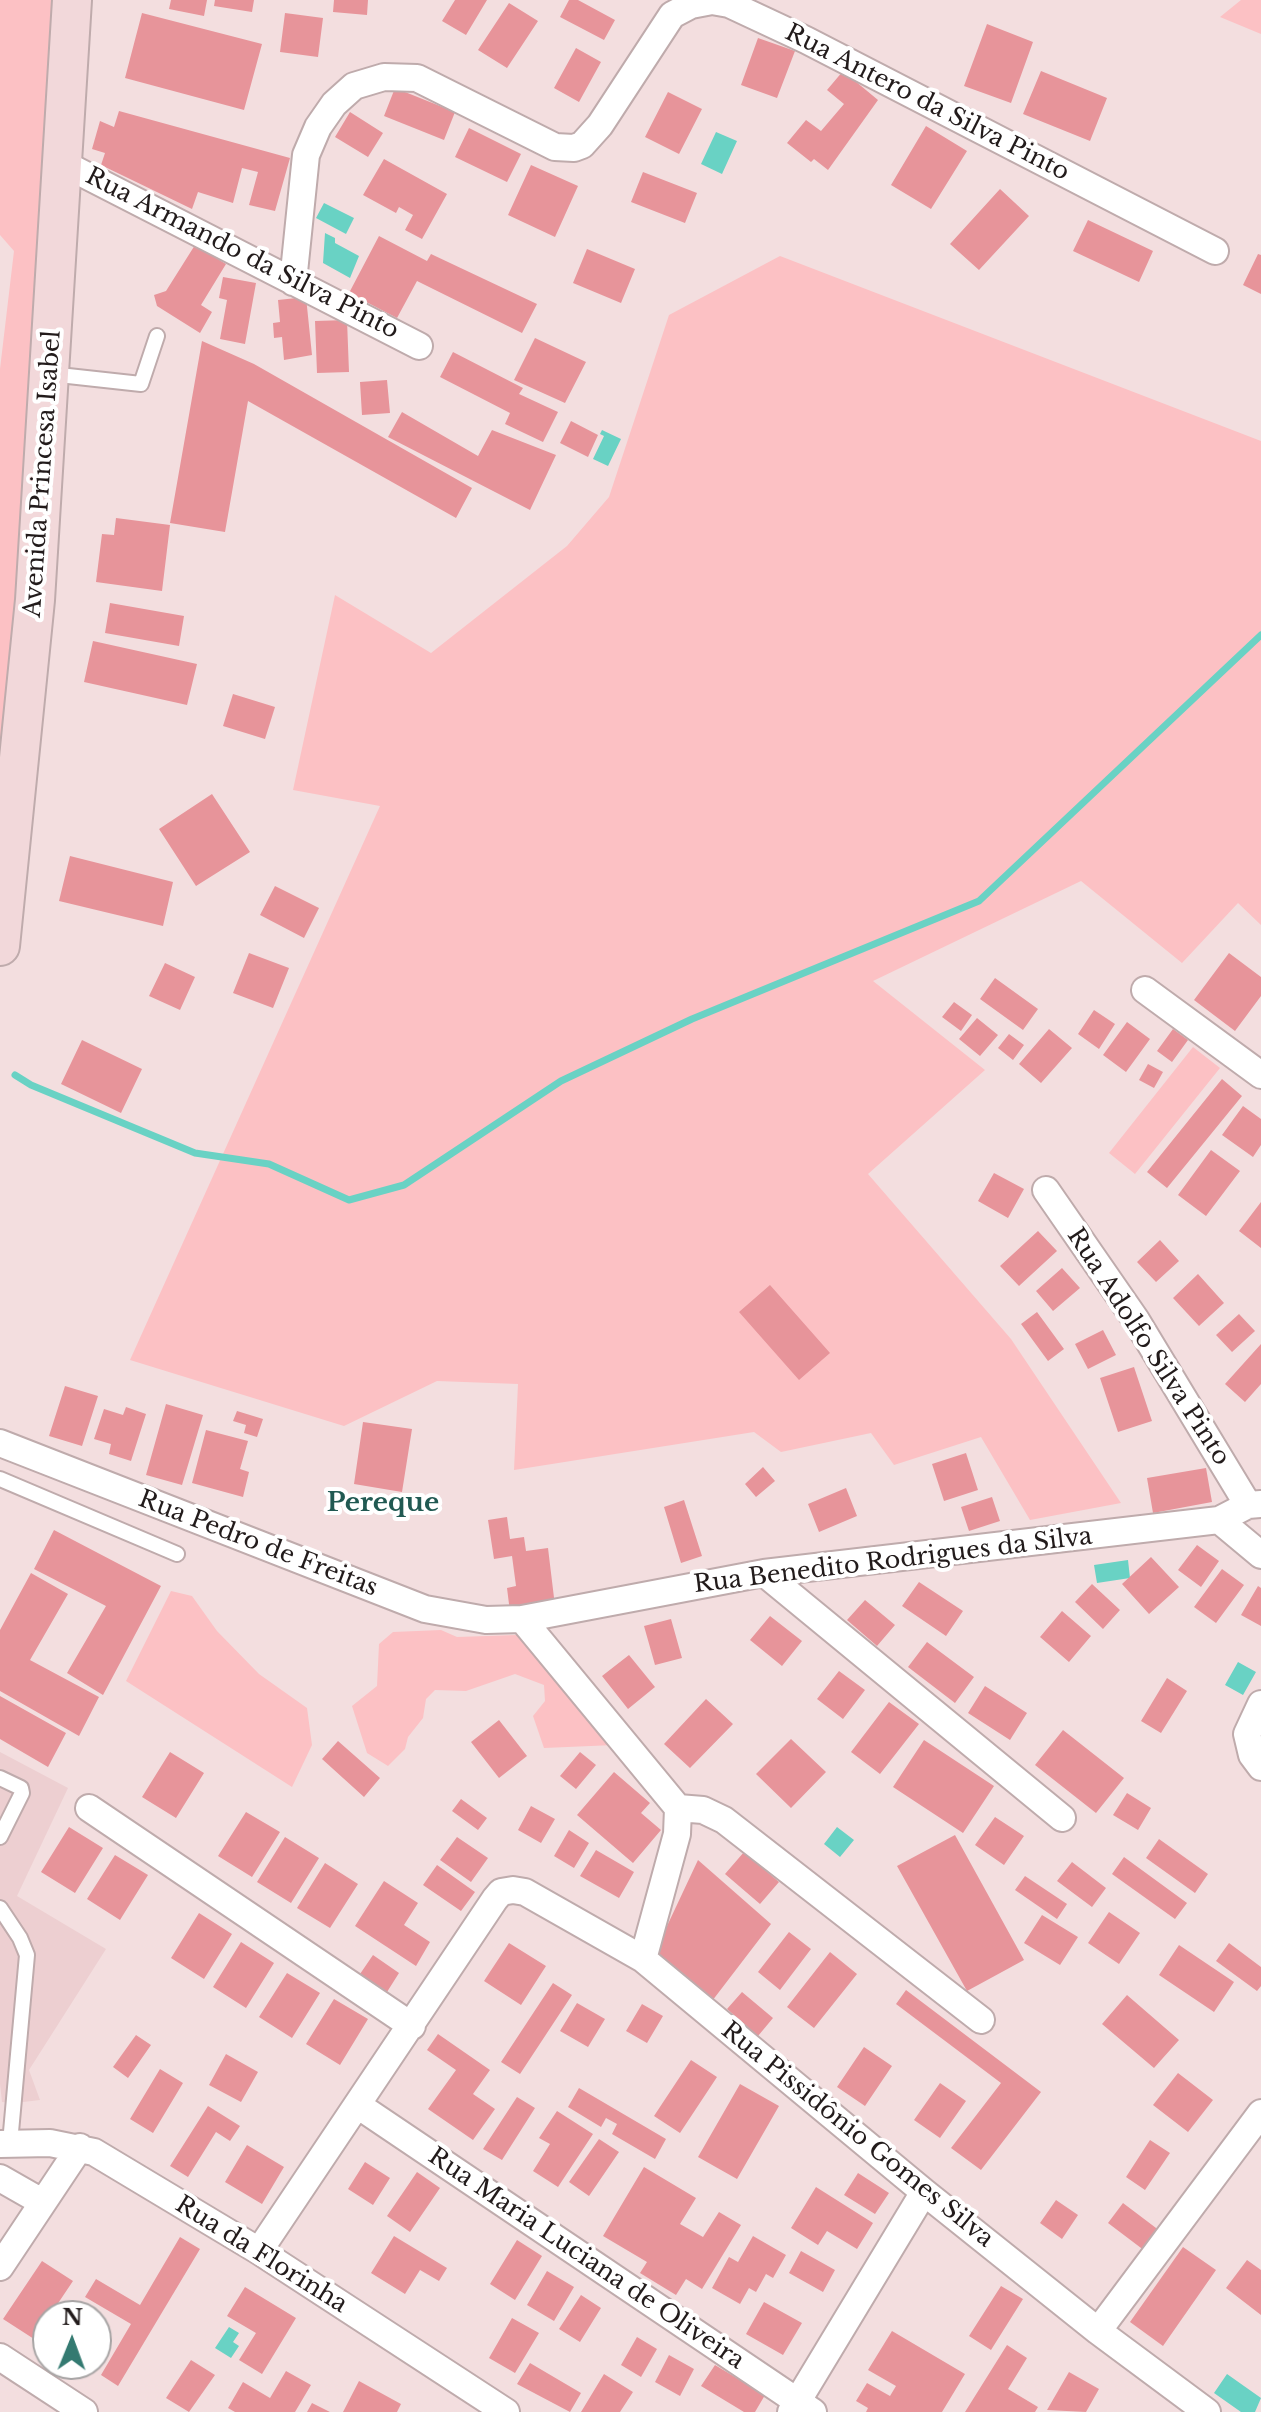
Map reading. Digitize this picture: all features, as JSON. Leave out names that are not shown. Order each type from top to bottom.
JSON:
[{"type":"main road","name":"Avenida Princesa Isabel","points":[[0,946],[35,600],[72,0]]},
{"type":"street","name":"Rua Antero da Silva Pinto","points":[[293,282],[306,155],[318,127],[334,104],[354,86],[384,77],[417,78],[555,147],[574,148],[582,145],[600,125],[672,15],[691,5],[712,1],[729,4],[806,40],[1215,251]]},
{"type":"street","name":"Rua Armando da Silva Pinto","points":[[64,164],[419,346]]},
{"type":"street","points":[[1145,990],[1261,1075]]},
{"type":"street","name":"Rua Adolfo Silva Pinto","points":[[1046,1190],[1136,1320],[1254,1504]]},
{"type":"street","name":"Rua Pedro de Freitas","points":[[0,1443],[425,1609],[486,1620],[522,1619]]},
{"type":"street","name":"Rua Benedito Rodrigues da Silva","points":[[522,1619],[764,1573],[1219,1520],[1254,1504]]},
{"type":"street","points":[[1219,1520],[1261,1555]]},
{"type":"street","points":[[764,1573],[1062,1818]]},
{"type":"street","points":[[522,1619],[678,1808],[677,1834],[643,1959]]},
{"type":"street","points":[[1261,1704],[1247,1734],[1252,1755],[1261,1767]]},
{"type":"street","points":[[89,1808],[412,2026],[259,2251]]},
{"type":"street","points":[[678,1808],[703,1810],[724,1820],[981,2020]]},
{"type":"street","name":"Rua Pissidônio Gomes Silva","points":[[412,2026],[495,1899],[501,1892],[525,1892],[643,1959],[924,2192],[1098,2331],[1207,2412]]},
{"type":"street","name":"Rua Maria Luciana de Oliveira","points":[[359,2106],[800,2408]]},
{"type":"street","points":[[1098,2331],[1261,2113]]},
{"type":"street","name":"Rua da Florinha","points":[[5,2144],[80,2147],[259,2251],[506,2412]]},
{"type":"street","points":[[0,2267],[80,2147]]},
{"type":"street","points":[[0,2178],[42,2202]]},
{"type":"street","points":[[800,2408],[924,2192]]},
{"type":"street","points":[[0,2357],[84,2412]]},
{"type":"lane","points":[[50,374],[141,384],[157,336]]},
{"type":"lane","points":[[0,1479],[177,1554]]},
{"type":"lane","points":[[0,1778],[21,1788],[22,1793],[0,1837]]},
{"type":"lane","points":[[0,1908],[27,1955],[5,2144]]},
{"type":"shaded area","points":[[0,0],[61,0],[0,877],[0,369],[14,251],[0,235]]},
{"type":"shaded area","points":[[1241,0],[1261,0],[1261,34],[1220,17]]},
{"type":"shaded area","points":[[780,256],[1261,441],[1261,925],[1238,903],[1182,963],[1081,881],[873,981],[985,1070],[868,1174],[1011,1339],[1121,1503],[1030,1520],[981,1437],[894,1465],[871,1433],[781,1452],[754,1432],[514,1470],[518,1384],[437,1381],[344,1426],[130,1360],[380,806],[293,790],[335,595],[431,653],[567,546],[609,497],[669,315]]},
{"type":"shaded area","points":[[1193,1047],[1220,1068],[1135,1174],[1109,1153]]},
{"type":"shaded area","points":[[171,1591],[192,1596],[217,1631],[259,1674],[307,1708],[312,1745],[292,1787],[126,1681]]},
{"type":"shaded area","points":[[441,1630],[457,1637],[517,1635],[541,1651],[614,1745],[544,1748],[533,1716],[545,1701],[544,1685],[515,1674],[466,1691],[435,1690],[426,1699],[423,1718],[408,1737],[405,1749],[388,1766],[367,1753],[352,1706],[377,1686],[379,1644],[393,1632]]},
{"type":"shaded area","points":[[0,1752],[68,1788],[17,1896],[106,1949],[29,2070],[40,2100],[15,2103],[2,2102],[0,2084]]},
{"type":"water","points":[[716,132],[737,141],[722,174],[701,164]]},
{"type":"water","points":[[324,203],[354,218],[346,234],[316,218]]},
{"type":"water","points":[[325,233],[335,238],[335,243],[359,256],[350,278],[323,263]]},
{"type":"water","points":[[602,430],[621,439],[608,466],[593,459],[604,436],[600,434]]},
{"type":"water","points":[[1128,1560],[1130,1578],[1097,1583],[1094,1565]]},
{"type":"water","points":[[1238,1662],[1256,1672],[1243,1695],[1225,1685]]},
{"type":"water","points":[[837,1827],[854,1840],[840,1857],[824,1844]]},
{"type":"water","points":[[229,2327],[239,2333],[233,2342],[239,2346],[231,2358],[215,2348]]},
{"type":"water","points":[[1227,2374],[1261,2398],[1255,2412],[1241,2412],[1214,2393]]},
{"type":"building","points":[[171,0],[207,0],[204,16],[169,9]]},
{"type":"building","points":[[215,0],[254,0],[252,12],[214,6]]},
{"type":"building","points":[[334,0],[368,0],[367,15],[333,12]]},
{"type":"building","points":[[455,0],[487,0],[466,35],[442,21]]},
{"type":"building","points":[[569,0],[578,0],[615,20],[604,40],[560,17]]},
{"type":"building","points":[[509,3],[538,21],[507,68],[478,50]]},
{"type":"building","points":[[142,13],[262,44],[244,110],[125,78]]},
{"type":"building","points":[[285,13],[323,18],[318,57],[280,52]]},
{"type":"building","points":[[987,24],[1033,42],[1011,103],[964,86]]},
{"type":"building","points":[[758,38],[795,51],[777,98],[741,85]]},
{"type":"building","points":[[576,48],[601,62],[579,102],[554,88]]},
{"type":"building","points":[[843,71],[878,100],[828,170],[814,159],[811,162],[787,143],[806,120],[821,131],[844,104],[827,90]]},
{"type":"building","points":[[1041,71],[1107,98],[1090,141],[1023,114]]},
{"type":"building","points":[[395,88],[455,112],[444,140],[384,116]]},
{"type":"building","points":[[668,92],[702,109],[679,154],[645,137]]},
{"type":"building","points":[[119,111],[290,158],[275,211],[249,205],[258,172],[242,168],[233,203],[198,192],[192,209],[101,165],[105,153],[92,149],[100,121],[114,127]]},
{"type":"building","points":[[350,112],[383,133],[368,157],[335,137]]},
{"type":"building","points":[[926,126],[967,151],[931,209],[891,185]]},
{"type":"building","points":[[469,128],[521,154],[507,182],[455,157]]},
{"type":"building","points":[[384,159],[447,194],[422,239],[405,230],[413,215],[399,207],[396,213],[363,195]]},
{"type":"building","points":[[531,165],[578,186],[555,237],[508,215]]},
{"type":"building","points":[[643,172],[697,193],[685,223],[631,202]]},
{"type":"building","points":[[1000,189],[1029,216],[979,270],[950,244]]},
{"type":"building","points":[[1088,220],[1153,251],[1139,282],[1073,251]]},
{"type":"building","points":[[379,236],[427,261],[431,254],[537,304],[522,333],[417,281],[397,318],[349,293]]},
{"type":"building","points":[[195,245],[226,264],[201,305],[212,312],[200,333],[157,306],[154,295],[166,291]]},
{"type":"building","points":[[587,249],[635,269],[621,303],[573,283]]},
{"type":"building","points":[[1258,254],[1261,255],[1261,294],[1243,285]]},
{"type":"building","points":[[223,277],[256,283],[245,344],[220,339],[227,300],[219,298]]},
{"type":"building","points":[[306,297],[312,355],[284,360],[282,337],[274,338],[273,323],[280,322],[278,300]]},
{"type":"building","points":[[347,320],[349,372],[317,373],[315,321]]},
{"type":"building","points":[[535,338],[586,362],[565,403],[514,380]]},
{"type":"building","points":[[202,341],[254,364],[472,488],[456,518],[248,401],[225,532],[170,523]]},
{"type":"building","points":[[453,352],[523,388],[519,394],[558,412],[543,442],[505,424],[510,413],[440,377]]},
{"type":"building","points":[[387,380],[390,413],[362,415],[360,382]]},
{"type":"building","points":[[402,412],[478,456],[492,430],[556,455],[530,510],[388,437]]},
{"type":"building","points":[[571,421],[598,435],[588,457],[560,443]]},
{"type":"building","points":[[116,518],[170,525],[162,591],[96,582],[102,534],[114,535]]},
{"type":"building","points":[[110,603],[184,616],[179,646],[105,633]]},
{"type":"building","points":[[93,641],[197,664],[187,705],[84,682]]},
{"type":"building","points":[[233,694],[275,707],[265,739],[223,726]]},
{"type":"building","points":[[212,794],[250,852],[196,886],[159,829]]},
{"type":"building","points":[[70,856],[173,882],[163,926],[59,901]]},
{"type":"building","points":[[275,886],[319,908],[304,938],[260,915]]},
{"type":"building","points":[[249,953],[289,968],[273,1008],[233,993]]},
{"type":"building","points":[[1229,953],[1261,977],[1261,996],[1235,1031],[1194,1000]]},
{"type":"building","points":[[165,963],[195,977],[180,1010],[149,996]]},
{"type":"building","points":[[995,978],[1038,1009],[1023,1030],[980,999]]},
{"type":"building","points":[[954,1002],[972,1015],[961,1031],[942,1017]]},
{"type":"building","points":[[1094,1010],[1115,1024],[1099,1049],[1078,1034]]},
{"type":"building","points":[[977,1018],[998,1035],[980,1056],[959,1039]]},
{"type":"building","points":[[1127,1022],[1150,1039],[1126,1072],[1103,1055]]},
{"type":"building","points":[[1049,1029],[1072,1048],[1041,1083],[1019,1064]]},
{"type":"building","points":[[1173,1029],[1188,1040],[1172,1062],[1157,1051]]},
{"type":"building","points":[[1009,1034],[1024,1045],[1013,1060],[998,1048]]},
{"type":"building","points":[[82,1040],[142,1069],[121,1113],[61,1084]]},
{"type":"building","points":[[1148,1064],[1163,1072],[1154,1088],[1139,1080]]},
{"type":"building","points":[[1222,1079],[1242,1096],[1167,1188],[1147,1172]]},
{"type":"building","points":[[1243,1106],[1261,1119],[1261,1145],[1253,1157],[1222,1135]]},
{"type":"building","points":[[1211,1150],[1240,1171],[1206,1216],[1178,1195]]},
{"type":"building","points":[[994,1173],[1024,1189],[1008,1218],[978,1201]]},
{"type":"building","points":[[1261,1202],[1261,1248],[1239,1231]]},
{"type":"building","points":[[1038,1231],[1057,1251],[1019,1286],[1000,1266]]},
{"type":"building","points":[[1160,1240],[1179,1261],[1156,1282],[1137,1262]]},
{"type":"building","points":[[1062,1268],[1080,1288],[1053,1311],[1036,1291]]},
{"type":"building","points":[[1198,1274],[1224,1303],[1199,1326],[1173,1298]]},
{"type":"building","points":[[770,1285],[830,1353],[799,1380],[739,1312]]},
{"type":"building","points":[[1037,1312],[1064,1349],[1048,1361],[1021,1324]]},
{"type":"building","points":[[1239,1314],[1255,1331],[1232,1352],[1216,1335]]},
{"type":"building","points":[[1103,1330],[1116,1355],[1088,1369],[1075,1344]]},
{"type":"building","points":[[1261,1344],[1261,1384],[1245,1402],[1225,1384]]},
{"type":"building","points":[[1134,1367],[1152,1421],[1118,1432],[1100,1378]]},
{"type":"building","points":[[65,1386],[98,1396],[82,1446],[49,1436]]},
{"type":"building","points":[[166,1404],[203,1415],[182,1485],[146,1475]]},
{"type":"building","points":[[126,1407],[146,1414],[131,1461],[109,1454],[111,1444],[94,1439],[104,1409],[123,1415]]},
{"type":"building","points":[[237,1411],[263,1419],[257,1437],[244,1433],[246,1425],[233,1421]]},
{"type":"building","points":[[363,1422],[412,1429],[402,1492],[354,1484]]},
{"type":"building","points":[[206,1430],[248,1441],[240,1469],[249,1472],[243,1497],[192,1483]]},
{"type":"building","points":[[966,1453],[978,1490],[944,1501],[932,1464]]},
{"type":"building","points":[[763,1467],[775,1481],[756,1497],[745,1484]]},
{"type":"building","points":[[1206,1468],[1212,1502],[1153,1513],[1147,1478]]},
{"type":"building","points":[[846,1488],[857,1516],[819,1532],[808,1504]]},
{"type":"building","points":[[992,1497],[1000,1521],[969,1531],[961,1507]]},
{"type":"building","points":[[684,1500],[702,1556],[681,1563],[664,1507]]},
{"type":"building","points":[[507,1517],[510,1539],[524,1537],[526,1551],[548,1548],[555,1606],[510,1612],[507,1588],[516,1586],[512,1556],[494,1559],[488,1520]]},
{"type":"building","points":[[54,1530],[161,1586],[103,1695],[67,1673],[106,1606],[34,1569]]},
{"type":"building","points":[[1197,1545],[1219,1561],[1201,1587],[1178,1570]]},
{"type":"building","points":[[1151,1557],[1179,1587],[1149,1614],[1122,1584]]},
{"type":"building","points":[[1222,1569],[1244,1585],[1216,1623],[1194,1607]]},
{"type":"building","points":[[31,1573],[68,1594],[30,1660],[99,1697],[79,1736],[0,1691],[0,1630]]},
{"type":"building","points":[[919,1582],[963,1611],[946,1636],[902,1606]]},
{"type":"building","points":[[1092,1584],[1120,1610],[1103,1629],[1075,1602]]},
{"type":"building","points":[[1258,1586],[1261,1588],[1261,1626],[1241,1615]]},
{"type":"building","points":[[865,1600],[895,1625],[877,1646],[847,1620]]},
{"type":"building","points":[[1062,1611],[1091,1636],[1069,1662],[1040,1637]]},
{"type":"building","points":[[770,1616],[802,1641],[782,1666],[750,1640]]},
{"type":"building","points":[[671,1619],[682,1658],[655,1665],[644,1626]]},
{"type":"building","points":[[927,1642],[974,1677],[955,1703],[908,1667]]},
{"type":"building","points":[[629,1655],[655,1687],[628,1709],[602,1676]]},
{"type":"building","points":[[839,1671],[865,1690],[843,1719],[817,1699]]},
{"type":"building","points":[[1167,1678],[1187,1691],[1161,1733],[1141,1721]]},
{"type":"building","points":[[985,1686],[1027,1713],[1010,1740],[968,1713]]},
{"type":"building","points":[[0,1696],[66,1733],[48,1767],[0,1739]]},
{"type":"building","points":[[706,1699],[733,1724],[690,1768],[664,1744]]},
{"type":"building","points":[[889,1702],[919,1724],[880,1774],[851,1752]]},
{"type":"building","points":[[499,1720],[527,1756],[499,1778],[471,1742]]},
{"type":"building","points":[[1063,1730],[1124,1778],[1096,1813],[1035,1765]]},
{"type":"building","points":[[791,1739],[826,1772],[791,1808],[756,1774]]},
{"type":"building","points":[[924,1740],[994,1786],[963,1833],[893,1787]]},
{"type":"building","points":[[338,1741],[380,1778],[364,1797],[322,1759]]},
{"type":"building","points":[[170,1752],[204,1773],[176,1818],[142,1797]]},
{"type":"building","points":[[580,1752],[596,1765],[576,1789],[560,1776]]},
{"type":"building","points":[[614,1772],[650,1803],[641,1813],[661,1830],[633,1863],[577,1815]]},
{"type":"building","points":[[1127,1793],[1151,1808],[1138,1830],[1113,1815]]},
{"type":"building","points":[[461,1799],[487,1818],[478,1830],[452,1811]]},
{"type":"building","points":[[531,1806],[555,1819],[541,1843],[518,1830]]},
{"type":"building","points":[[246,1812],[280,1832],[252,1877],[218,1856]]},
{"type":"building","points":[[995,1817],[1024,1836],[1004,1865],[975,1845]]},
{"type":"building","points":[[69,1827],[103,1848],[75,1893],[41,1872]]},
{"type":"building","points":[[569,1830],[589,1843],[574,1868],[554,1856]]},
{"type":"building","points":[[955,1835],[1024,1960],[967,1991],[897,1866]]},
{"type":"building","points":[[285,1837],[319,1858],[291,1903],[257,1882]]},
{"type":"building","points":[[457,1837],[488,1858],[471,1882],[440,1860]]},
{"type":"building","points":[[1159,1839],[1208,1874],[1195,1893],[1146,1858]]},
{"type":"building","points":[[596,1850],[634,1872],[619,1898],[580,1876]]},
{"type":"building","points":[[744,1852],[779,1882],[760,1904],[725,1874]]},
{"type":"building","points":[[115,1855],[148,1875],[120,1920],[87,1899]]},
{"type":"building","points":[[1124,1857],[1187,1903],[1175,1919],[1112,1874]]},
{"type":"building","points":[[698,1860],[771,1924],[709,2005],[652,1958]]},
{"type":"building","points":[[1072,1862],[1106,1888],[1092,1907],[1057,1881]]},
{"type":"building","points":[[325,1863],[358,1884],[330,1928],[297,1908]]},
{"type":"building","points":[[437,1865],[475,1892],[461,1911],[423,1885]]},
{"type":"building","points":[[1025,1876],[1067,1904],[1057,1919],[1015,1890]]},
{"type":"building","points":[[384,1881],[418,1903],[404,1925],[430,1942],[416,1966],[355,1926]]},
{"type":"building","points":[[1109,1912],[1140,1933],[1119,1964],[1088,1943]]},
{"type":"building","points":[[199,1913],[232,1934],[204,1979],[171,1958]]},
{"type":"building","points":[[1042,1915],[1078,1937],[1060,1965],[1024,1943]]},
{"type":"building","points":[[789,1932],[811,1949],[780,1990],[758,1972]]},
{"type":"building","points":[[241,1942],[274,1963],[246,2008],[213,1987]]},
{"type":"building","points":[[509,1943],[546,1966],[521,2005],[484,1981]]},
{"type":"building","points":[[1229,1943],[1261,1967],[1261,1986],[1257,1991],[1216,1961]]},
{"type":"building","points":[[1179,1945],[1234,1982],[1214,2012],[1159,1975]]},
{"type":"building","points":[[830,1952],[857,1974],[814,2028],[787,2007]]},
{"type":"building","points":[[373,1955],[399,1973],[387,1992],[360,1974]]},
{"type":"building","points":[[287,1973],[320,1993],[292,2038],[259,2017]]},
{"type":"building","points":[[553,1983],[572,1995],[520,2074],[501,2062]]},
{"type":"building","points":[[906,1990],[1041,2092],[981,2170],[951,2148],[1001,2083],[896,2004]]},
{"type":"building","points":[[742,1992],[773,2018],[758,2036],[727,2009]]},
{"type":"building","points":[[1127,1995],[1179,2040],[1154,2068],[1102,2024]]},
{"type":"building","points":[[334,1999],[368,2019],[340,2065],[306,2044]]},
{"type":"building","points":[[577,2003],[605,2019],[588,2047],[560,2031]]},
{"type":"building","points":[[642,2004],[663,2016],[647,2043],[626,2031]]},
{"type":"building","points":[[438,2034],[490,2070],[473,2094],[495,2109],[473,2140],[428,2109],[456,2070],[427,2050]]},
{"type":"building","points":[[136,2035],[151,2045],[128,2078],[113,2067]]},
{"type":"building","points":[[864,2047],[892,2066],[865,2106],[837,2087]]},
{"type":"building","points":[[226,2054],[258,2072],[241,2102],[209,2085]]},
{"type":"building","points":[[691,2060],[717,2077],[680,2133],[654,2116]]},
{"type":"building","points":[[160,2069],[183,2083],[153,2133],[130,2119]]},
{"type":"building","points":[[1178,2073],[1213,2100],[1188,2132],[1153,2105]]},
{"type":"building","points":[[940,2083],[966,2101],[940,2138],[914,2120]]},
{"type":"building","points":[[740,2084],[779,2106],[737,2179],[698,2157]]},
{"type":"building","points":[[579,2088],[666,2139],[655,2159],[612,2134],[617,2124],[606,2118],[601,2127],[568,2107]]},
{"type":"building","points":[[517,2097],[535,2108],[502,2160],[483,2149]]},
{"type":"building","points":[[208,2106],[240,2126],[230,2141],[216,2132],[188,2177],[170,2166]]},
{"type":"building","points":[[557,2111],[593,2134],[558,2187],[533,2171],[550,2144],[539,2138]]},
{"type":"building","points":[[599,2139],[619,2152],[589,2196],[569,2182]]},
{"type":"building","points":[[1150,2140],[1170,2153],[1145,2190],[1126,2177]]},
{"type":"building","points":[[247,2145],[284,2167],[262,2204],[225,2182]]},
{"type":"building","points":[[365,2162],[390,2178],[373,2205],[348,2189]]},
{"type":"building","points":[[644,2167],[696,2198],[680,2224],[703,2237],[719,2212],[741,2225],[702,2289],[686,2279],[676,2295],[640,2273],[647,2262],[603,2236]]},
{"type":"building","points":[[417,2172],[440,2188],[410,2232],[387,2216]]},
{"type":"building","points":[[858,2173],[889,2193],[875,2214],[844,2195]]},
{"type":"building","points":[[816,2187],[873,2223],[857,2249],[827,2231],[818,2245],[791,2228]]},
{"type":"building","points":[[1056,2200],[1078,2215],[1062,2239],[1040,2223]]},
{"type":"building","points":[[1123,2203],[1160,2231],[1145,2251],[1108,2223]]},
{"type":"building","points":[[394,2236],[447,2268],[439,2281],[420,2270],[405,2294],[371,2273]]},
{"type":"building","points":[[753,2236],[786,2255],[773,2278],[766,2274],[756,2292],[749,2288],[740,2304],[712,2288],[729,2257],[738,2262]]},
{"type":"building","points":[[180,2237],[200,2249],[118,2386],[109,2380],[112,2380],[112,2356],[131,2324],[112,2313],[112,2300],[90,2300],[85,2297],[96,2279],[140,2305]]},
{"type":"building","points":[[517,2240],[542,2256],[515,2300],[490,2284]]},
{"type":"building","points":[[1183,2247],[1216,2270],[1163,2346],[1130,2322]]},
{"type":"building","points":[[801,2251],[835,2270],[823,2292],[789,2273]]},
{"type":"building","points":[[1247,2260],[1261,2270],[1261,2315],[1226,2288]]},
{"type":"building","points":[[42,2261],[73,2281],[60,2300],[32,2300],[32,2338],[3,2319]]},
{"type":"building","points":[[547,2271],[574,2287],[554,2321],[527,2305]]},
{"type":"building","points":[[1001,2286],[1023,2299],[991,2350],[969,2336]]},
{"type":"building","points":[[245,2287],[296,2318],[262,2374],[239,2360],[256,2333],[227,2316]]},
{"type":"building","points":[[581,2295],[601,2308],[580,2342],[559,2329]]},
{"type":"building","points":[[764,2302],[802,2323],[783,2355],[746,2334]]},
{"type":"building","points":[[512,2318],[539,2333],[515,2373],[489,2358]]},
{"type":"building","points":[[892,2331],[965,2374],[942,2412],[866,2412],[868,2408],[856,2401],[867,2383],[890,2396],[896,2386],[868,2370]]},
{"type":"building","points":[[637,2337],[657,2349],[641,2377],[621,2365]]},
{"type":"building","points":[[1007,2345],[1027,2358],[1008,2389],[1038,2407],[1035,2412],[965,2412]]},
{"type":"building","points":[[669,2355],[694,2369],[680,2396],[655,2382]]},
{"type":"building","points":[[191,2360],[215,2375],[189,2412],[166,2398]]},
{"type":"building","points":[[530,2363],[581,2393],[570,2412],[517,2384]]},
{"type":"building","points":[[715,2365],[765,2395],[755,2412],[744,2412],[701,2386]]},
{"type":"building","points":[[286,2371],[311,2385],[295,2412],[235,2412],[228,2408],[243,2382],[270,2398]]},
{"type":"building","points":[[1069,2372],[1099,2389],[1086,2412],[1047,2410]]},
{"type":"building","points":[[604,2374],[633,2392],[620,2412],[581,2412]]},
{"type":"building","points":[[359,2381],[401,2404],[397,2412],[343,2412]]},
{"type":"building","points":[[312,2403],[330,2412],[307,2412]]},
{"type":"waterway","points":[[15,1075],[31,1085],[195,1153],[269,1164],[349,1200],[404,1185],[561,1081],[692,1019],[979,901],[1261,635]]},
{"type":"district","name":"Pereque","points":[[383,1504]]}]
